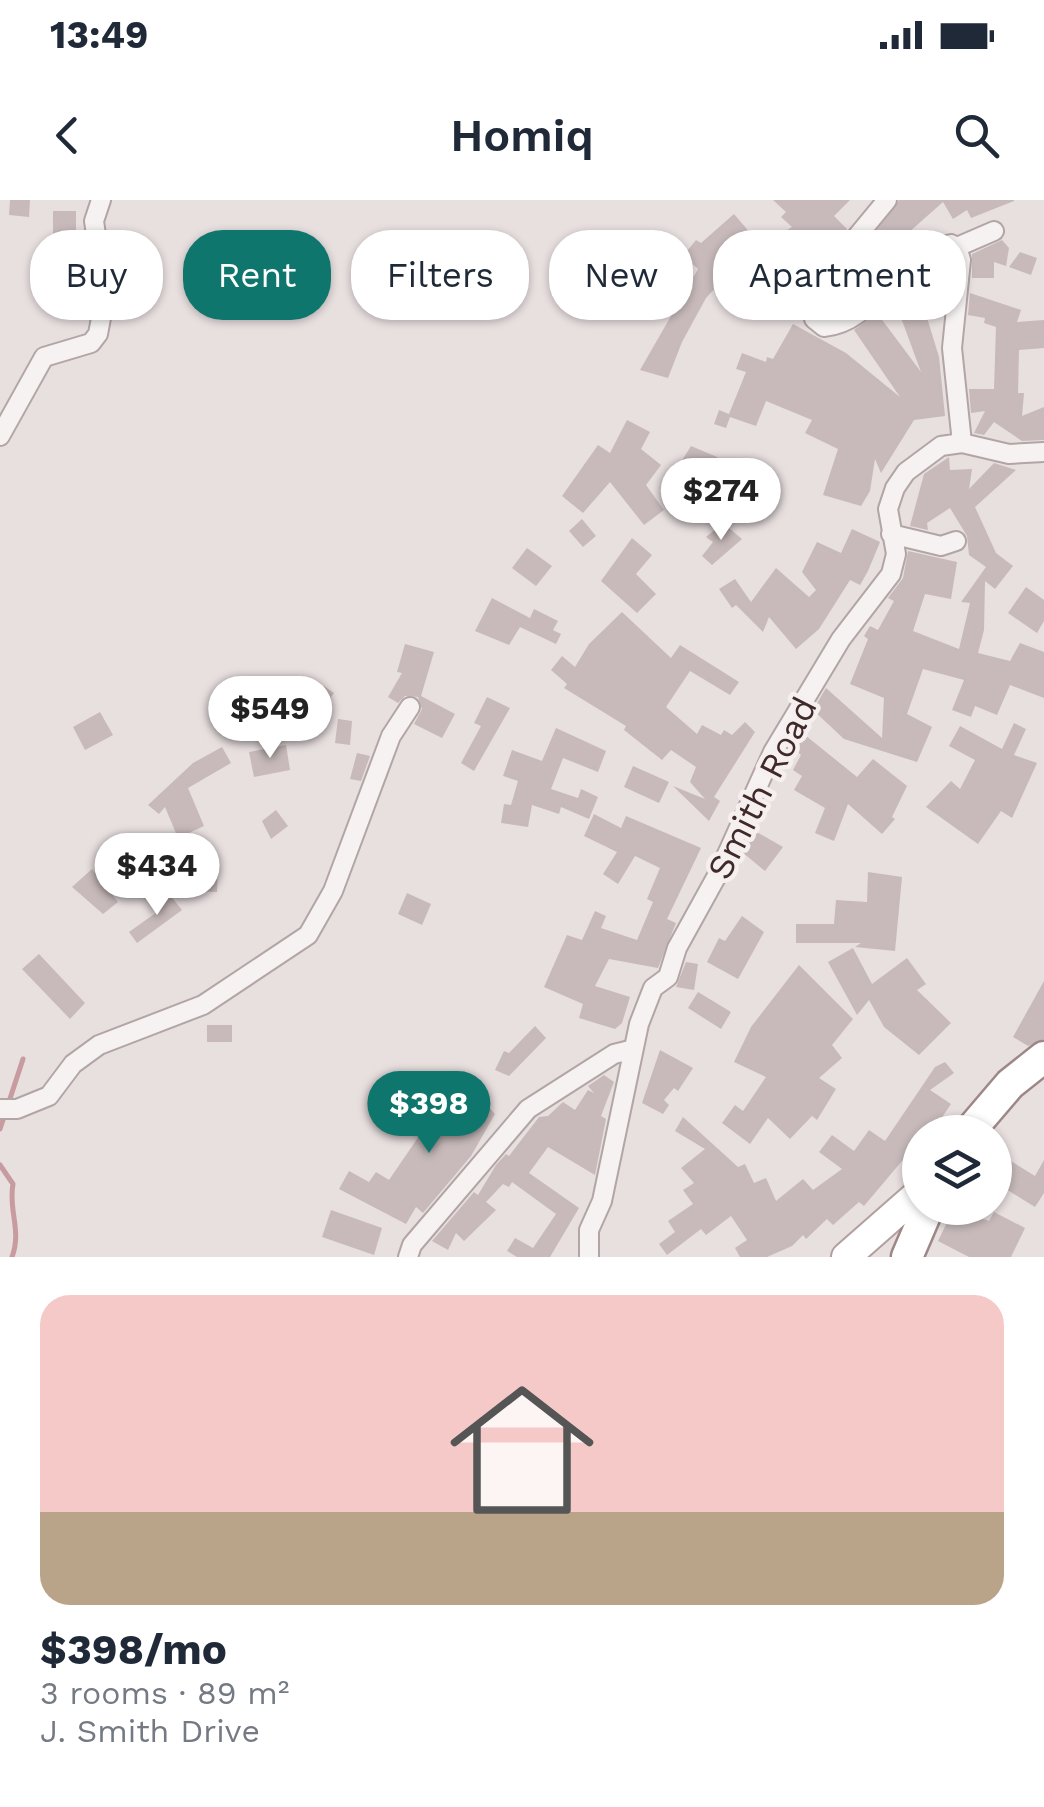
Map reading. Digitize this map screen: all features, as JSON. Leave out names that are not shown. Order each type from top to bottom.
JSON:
[{"type":"highway","points":[[984,1115],[1010,1084],[1044,1058]]},
{"type":"highway","points":[[907,1257],[921,1225]]},
{"type":"main road","points":[[846,1257],[902,1208]]},
{"type":"street","points":[[0,436],[44,356],[91,343],[98,334],[105,297],[94,221],[101,200]]},
{"type":"street","points":[[864,230],[888,200]]},
{"type":"street","points":[[966,244],[994,231]]},
{"type":"street","points":[[816,320],[818,324],[840,325],[849,320]]},
{"type":"street","points":[[955,320],[952,348],[962,443],[1009,454],[1044,452]]},
{"type":"street","name":"Smith Road","points":[[588,1257],[588,1230],[602,1200],[630,1050],[653,988],[668,978],[677,948],[719,872],[764,769],[841,639],[891,574],[896,554],[890,497],[906,472],[941,446],[962,443]]},
{"type":"street","points":[[891,534],[941,546],[956,541]]},
{"type":"street","points":[[8,1109],[48,1096],[73,1064],[99,1045],[203,1005],[308,935],[333,891],[391,736],[410,707]]},
{"type":"street","points":[[408,1257],[412,1245],[528,1108],[614,1054],[630,1050]]},
{"type":"building","points":[[10,200],[30,200],[29,217],[9,215]]},
{"type":"building","points":[[773,200],[850,200],[834,216],[846,230],[787,230],[792,227],[781,217],[786,212]]},
{"type":"building","points":[[899,200],[1014,200],[971,218],[967,210],[953,219],[943,202],[911,230],[876,230]]},
{"type":"building","points":[[53,211],[76,211],[76,230],[53,230]]},
{"type":"building","points":[[734,214],[748,230],[716,230]]},
{"type":"building","points":[[713,232],[713,290],[682,342],[668,378],[640,370],[669,320],[693,320],[693,278],[698,269],[693,265],[693,244],[696,240],[701,243]]},
{"type":"building","points":[[1002,240],[1009,248],[1006,266],[994,262],[994,278],[972,278],[972,254]]},
{"type":"building","points":[[1020,252],[1037,258],[1031,275],[1009,267]]},
{"type":"building","points":[[970,293],[1021,310],[1017,322],[1044,320],[1044,348],[1019,350],[1018,393],[1024,393],[1022,416],[1044,407],[1044,440],[1022,441],[994,422],[984,435],[974,433],[985,411],[971,413],[969,389],[994,389],[996,327],[984,323],[985,318],[968,315]]},
{"type":"building","points":[[868,320],[882,320],[921,372],[902,320],[928,320],[939,357],[945,416],[914,420],[881,473],[875,459],[870,491],[861,506],[823,495],[838,449],[805,433],[812,420],[766,401],[756,426],[730,417],[726,428],[714,424],[719,410],[729,414],[746,372],[736,369],[742,353],[766,362],[767,357],[773,359],[793,324],[846,353],[900,397],[854,330]]},
{"type":"building","points":[[627,420],[650,432],[641,449],[661,465],[646,485],[664,510],[644,525],[610,482],[583,513],[562,496],[598,445],[610,453]]},
{"type":"building","points":[[691,446],[717,457],[739,477],[728,492],[717,484],[693,514],[671,497],[686,478],[675,472]]},
{"type":"building","points":[[949,457],[950,470],[972,469],[969,489],[994,463],[1016,470],[975,507],[996,553],[1013,566],[995,589],[985,581],[984,630],[978,653],[1010,661],[1020,643],[1044,652],[1044,698],[1010,685],[997,715],[975,706],[971,717],[952,710],[964,680],[923,669],[907,714],[932,727],[917,762],[844,739],[813,710],[826,688],[882,738],[884,698],[850,684],[868,639],[864,636],[870,626],[878,630],[894,601],[888,598],[903,578],[908,551],[957,562],[951,599],[925,594],[913,631],[959,649],[970,603],[961,602],[986,567],[969,555],[967,536],[950,508],[927,523],[928,530],[910,526],[924,474]]},
{"type":"building","points":[[582,519],[596,536],[583,547],[569,531]]},
{"type":"building","points":[[723,523],[742,539],[712,565],[702,556],[713,542],[706,537]]},
{"type":"building","points":[[852,529],[880,542],[868,571],[860,585],[850,580],[819,629],[796,649],[769,617],[763,632],[736,605],[732,608],[719,589],[735,579],[751,602],[776,568],[809,597],[816,590],[802,572],[817,542],[841,553]]},
{"type":"building","points":[[632,538],[652,555],[636,574],[656,594],[637,613],[601,581]]},
{"type":"building","points":[[527,548],[552,566],[536,586],[512,568]]},
{"type":"building","points":[[1026,587],[1044,600],[1044,621],[1037,633],[1008,613]]},
{"type":"building","points":[[492,598],[530,618],[534,609],[558,621],[553,630],[561,634],[556,644],[520,627],[509,645],[475,631]]},
{"type":"building","points":[[622,612],[671,658],[680,645],[739,682],[730,695],[690,671],[666,707],[697,734],[702,725],[721,735],[724,730],[732,735],[745,722],[755,732],[714,797],[720,801],[709,821],[673,786],[705,799],[690,782],[696,767],[671,750],[662,760],[624,730],[626,726],[564,688],[567,684],[551,670],[562,656],[575,667],[589,644]]},
{"type":"building","points":[[405,644],[434,652],[421,696],[455,714],[442,738],[414,724],[422,709],[418,697],[405,696],[398,703],[388,697],[402,673],[397,672]]},
{"type":"building","points":[[315,680],[334,693],[324,707],[306,694]]},
{"type":"building","points":[[487,697],[510,708],[474,771],[461,763],[481,726],[474,723]]},
{"type":"building","points":[[100,712],[113,735],[85,750],[73,727]]},
{"type":"building","points":[[338,719],[352,721],[350,745],[335,743]]},
{"type":"building","points":[[1014,723],[1026,729],[1014,755],[1037,763],[1012,818],[1001,811],[978,844],[926,807],[951,781],[960,789],[975,760],[949,746],[960,726],[1002,749]]},
{"type":"building","points":[[556,728],[606,751],[598,772],[563,758],[551,789],[578,798],[581,789],[598,797],[589,819],[561,807],[559,814],[532,805],[528,827],[501,823],[504,804],[511,805],[518,781],[503,776],[512,750],[542,761]]},
{"type":"building","points":[[800,731],[857,777],[873,759],[907,786],[892,817],[895,819],[882,834],[848,804],[834,841],[815,833],[825,808],[794,790],[802,776],[793,770],[801,755],[791,746]]},
{"type":"building","points":[[286,745],[290,770],[254,777],[249,752]]},
{"type":"building","points":[[222,747],[231,763],[188,788],[204,826],[178,838],[165,807],[159,814],[148,805],[193,763]]},
{"type":"building","points":[[357,753],[370,756],[361,781],[350,779]]},
{"type":"building","points":[[633,766],[669,782],[659,803],[624,787]]},
{"type":"building","points":[[276,810],[288,826],[271,839],[262,821]]},
{"type":"building","points":[[594,814],[621,828],[626,816],[701,848],[667,919],[676,923],[658,968],[609,959],[595,986],[630,997],[622,1023],[615,1029],[579,1018],[583,1004],[544,987],[567,935],[582,940],[595,911],[606,916],[601,928],[637,940],[653,902],[647,899],[660,868],[635,856],[618,884],[603,874],[617,852],[584,836]]},
{"type":"building","points":[[753,830],[783,847],[765,871],[742,852]]},
{"type":"building","points":[[193,868],[218,870],[217,892],[191,891]]},
{"type":"building","points":[[92,869],[118,902],[103,914],[72,887]]},
{"type":"building","points":[[868,872],[902,877],[895,951],[855,947],[861,943],[796,943],[796,924],[834,924],[836,900],[867,902]]},
{"type":"building","points":[[407,893],[431,904],[422,925],[398,914]]},
{"type":"building","points":[[169,894],[182,910],[137,943],[129,932],[157,912],[152,906]]},
{"type":"building","points":[[742,916],[764,932],[738,979],[707,962],[719,938],[725,941]]},
{"type":"building","points":[[853,948],[872,984],[907,958],[926,984],[917,990],[951,1023],[919,1055],[884,1027],[869,1000],[857,1015],[828,962]]},
{"type":"building","points":[[39,954],[85,1003],[70,1019],[22,969]]},
{"type":"building","points":[[686,962],[698,964],[694,990],[676,987]]},
{"type":"building","points":[[799,965],[853,1019],[832,1045],[842,1058],[819,1078],[836,1089],[817,1120],[812,1116],[790,1139],[768,1118],[750,1144],[722,1123],[735,1105],[743,1111],[766,1077],[734,1062],[751,1027]]},
{"type":"building","points":[[1044,981],[1044,1039],[1028,1046],[1013,1037]]},
{"type":"building","points":[[698,992],[731,1012],[721,1029],[688,1008]]},
{"type":"building","points":[[207,1025],[232,1025],[232,1042],[207,1042]]},
{"type":"building","points":[[535,1026],[546,1038],[509,1076],[495,1070],[504,1051],[509,1053]]},
{"type":"building","points":[[660,1050],[693,1068],[678,1091],[674,1088],[664,1100],[669,1105],[663,1114],[642,1103]]},
{"type":"building","points":[[945,1062],[954,1073],[930,1090],[951,1104],[944,1115],[903,1115],[935,1067]]},
{"type":"building","points":[[462,1073],[483,1090],[480,1093],[488,1098],[484,1102],[495,1114],[471,1156],[423,1213],[416,1207],[406,1224],[339,1189],[349,1171],[369,1182],[376,1172],[389,1180]]},
{"type":"building","points":[[604,1075],[614,1082],[601,1116],[606,1119],[595,1175],[548,1147],[529,1173],[579,1208],[550,1257],[517,1257],[507,1251],[515,1238],[533,1248],[556,1214],[512,1182],[509,1187],[503,1184],[486,1202],[496,1210],[464,1241],[456,1233],[448,1250],[432,1241],[474,1192],[478,1195],[496,1165],[506,1154],[509,1156],[539,1117],[548,1116],[563,1102],[575,1110],[588,1090],[594,1093],[588,1086]]},
{"type":"building","points":[[902,1116],[902,1161],[864,1206],[859,1202],[833,1225],[827,1219],[806,1239],[803,1235],[792,1246],[767,1257],[740,1257],[735,1248],[747,1240],[731,1216],[706,1235],[701,1229],[667,1255],[659,1244],[675,1232],[668,1221],[693,1204],[683,1190],[694,1183],[681,1168],[705,1149],[675,1131],[683,1117],[738,1167],[745,1164],[754,1183],[766,1178],[776,1201],[803,1179],[813,1190],[842,1169],[819,1152],[832,1135],[854,1151],[869,1130],[885,1141]]},
{"type":"building","points":[[1044,1160],[1044,1193],[1035,1207],[1012,1193],[1012,1162],[1035,1176]]},
{"type":"building","points":[[331,1210],[382,1228],[374,1255],[322,1237]]},
{"type":"building","points":[[1012,1221],[1025,1228],[1011,1257],[969,1257],[938,1241],[946,1225],[1012,1225]]},
{"type":"waterway","points":[[0,1129],[23,1059]]},
{"type":"waterway","points":[[0,1165],[13,1184],[16,1238],[12,1257]]}]
